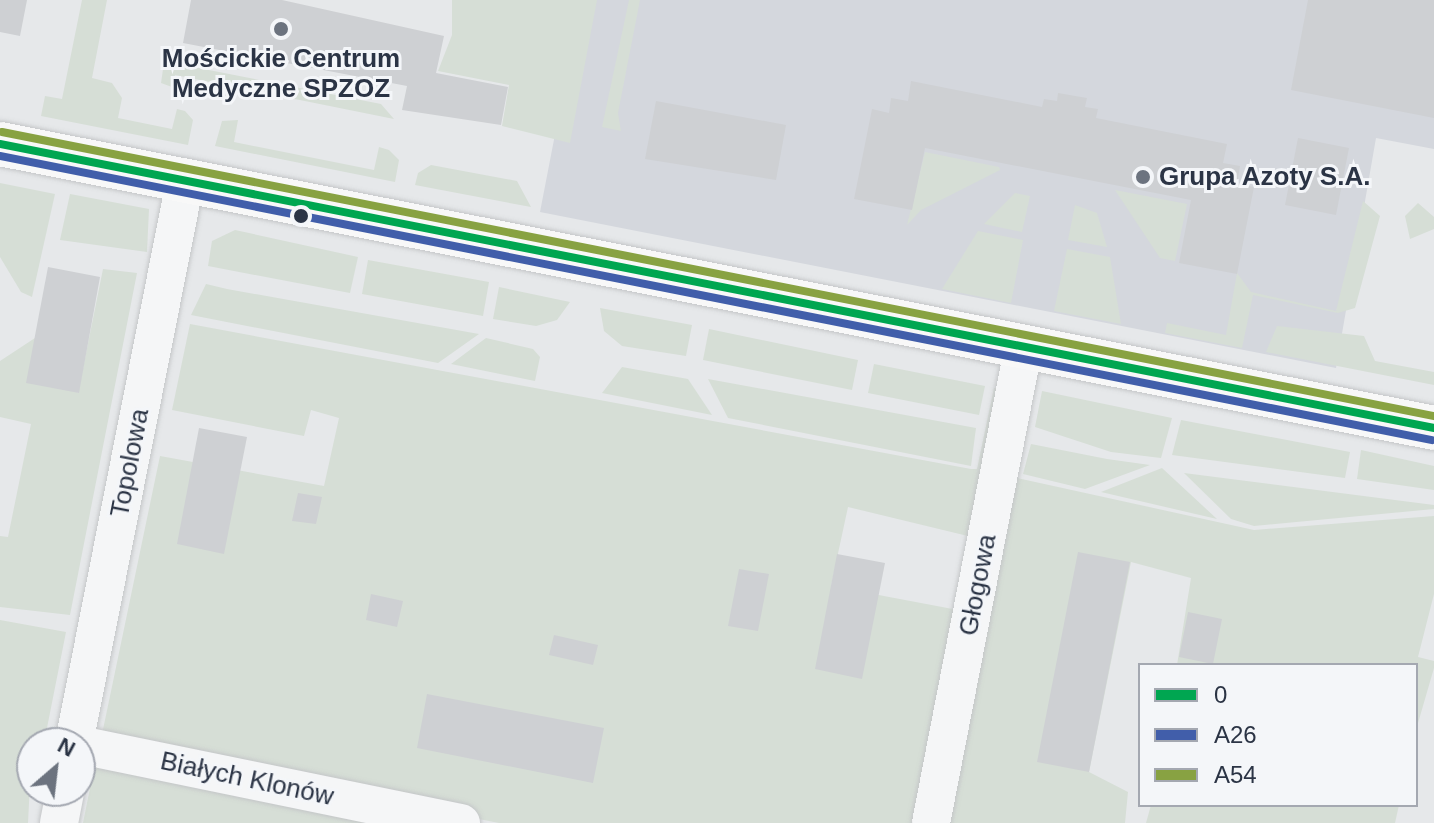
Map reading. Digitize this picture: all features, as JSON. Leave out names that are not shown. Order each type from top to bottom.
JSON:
[{"type":"main road","points":[[0,144],[1434,428]]},
{"type":"street","name":"Topolowa","points":[[77,727],[185,182]]},
{"type":"street","name":"Głogowa","points":[[931,823],[1024,346]]},
{"type":"street","name":"Białych Klonów","points":[[96,748],[461,823]]},
{"type":"shaded area","points":[[82,0],[107,0],[92,78],[112,83],[122,98],[118,118],[172,129],[177,109],[185,111],[193,120],[188,145],[41,116],[45,96],[62,99]]},
{"type":"shaded area","points":[[452,0],[597,0],[570,143],[502,126],[509,85],[438,71],[452,35]]},
{"type":"shaded area","name":"Grupa Azoty S.A.","points":[[581,0],[1434,0],[1434,149],[1376,138],[1336,368],[540,212]]},
{"type":"shaded area","points":[[629,0],[640,0],[618,113],[621,131],[602,127]]},
{"type":"shaded area","points":[[173,63],[381,104],[394,119],[175,75],[172,87],[161,83],[163,69]]},
{"type":"shaded area","points":[[238,120],[234,142],[374,170],[379,147],[389,150],[399,160],[395,182],[215,146],[222,121]]},
{"type":"shaded area","points":[[925,152],[999,167],[1000,170],[921,210],[907,225]]},
{"type":"shaded area","points":[[431,165],[517,181],[531,207],[415,185],[418,173]]},
{"type":"shaded area","points":[[0,183],[55,194],[32,297],[21,292],[0,257]]},
{"type":"shaded area","points":[[1115,190],[1187,204],[1175,261],[1160,258]]},
{"type":"shaded area","points":[[1015,193],[1030,196],[1022,232],[984,224]]},
{"type":"shaded area","points":[[70,194],[149,209],[147,252],[60,240]]},
{"type":"shaded area","points":[[1363,201],[1380,216],[1355,308],[1338,313],[1253,295],[1242,348],[1165,333],[1167,323],[1226,335],[1237,273],[1251,292],[1336,311]]},
{"type":"shaded area","points":[[1418,203],[1434,217],[1434,229],[1410,239],[1405,216]]},
{"type":"shaded area","points":[[1075,205],[1097,213],[1107,247],[1068,240]]},
{"type":"shaded area","points":[[235,230],[358,257],[350,293],[208,266],[212,241]]},
{"type":"shaded area","points":[[978,231],[1023,240],[1011,303],[942,289]]},
{"type":"shaded area","points":[[1067,249],[1110,257],[1121,324],[1054,311]]},
{"type":"shaded area","points":[[368,260],[489,282],[483,316],[362,294]]},
{"type":"shaded area","points":[[103,269],[137,273],[70,615],[0,607],[0,536],[8,537],[31,424],[0,417],[0,361],[35,338],[78,393]]},
{"type":"shaded area","points":[[206,284],[479,334],[438,363],[191,315]]},
{"type":"shaded area","points":[[499,287],[570,302],[557,320],[536,326],[493,319]]},
{"type":"shaded area","points":[[600,308],[692,325],[686,356],[622,346],[604,331]]},
{"type":"shaded area","points":[[190,324],[971,469],[977,469],[994,388],[1000,389],[972,537],[848,507],[831,586],[958,610],[918,823],[499,823],[100,744],[160,456],[324,486],[339,418],[311,410],[304,436],[172,410]]},
{"type":"shaded area","points":[[1277,326],[1364,336],[1375,361],[1434,372],[1434,385],[1266,352]]},
{"type":"shaded area","points":[[709,329],[858,360],[852,390],[703,360]]},
{"type":"shaded area","points":[[486,338],[533,349],[540,357],[535,381],[451,364]]},
{"type":"shaded area","points":[[874,364],[985,386],[979,415],[868,393]]},
{"type":"shaded area","points":[[622,367],[688,379],[712,415],[602,393]]},
{"type":"shaded area","points":[[708,379],[976,428],[971,466],[728,418]]},
{"type":"shaded area","points":[[1042,391],[1172,418],[1161,458],[1111,452],[1035,427]]},
{"type":"shaded area","points":[[1181,420],[1350,452],[1345,478],[1172,455]]},
{"type":"shaded area","points":[[1031,444],[1150,465],[1085,489],[1023,474]]},
{"type":"shaded area","points":[[1361,450],[1434,466],[1434,490],[1357,479]]},
{"type":"shaded area","points":[[1162,468],[1217,519],[1101,492]]},
{"type":"shaded area","points":[[1184,473],[1434,505],[1434,509],[1254,526],[1231,519]]},
{"type":"shaded area","points":[[1017,478],[1254,530],[1434,516],[1434,594],[1418,657],[1434,661],[1434,668],[1418,723],[1418,663],[1177,663],[1191,578],[1131,562],[1089,772],[1128,792],[1125,823],[943,823]]},
{"type":"shaded area","points":[[0,620],[66,632],[47,727],[16,727],[16,807],[29,807],[28,823],[0,823]]},
{"type":"shaded area","points":[[96,758],[422,823],[83,823],[86,807],[96,807]]},
{"type":"shaded area","points":[[1150,807],[1399,807],[1395,823],[1146,823]]},
{"type":"building","points":[[0,0],[27,0],[20,36],[0,32]]},
{"type":"building","points":[[191,0],[282,0],[444,36],[436,73],[508,87],[501,125],[402,110],[407,86],[183,43]]},
{"type":"building","points":[[1308,0],[1434,0],[1434,118],[1291,90]]},
{"type":"building","name":"Grupa Azoty S.A.","points":[[911,81],[1042,107],[1044,99],[1057,101],[1058,93],[1087,98],[1085,107],[1098,109],[1096,118],[1227,144],[1223,163],[1240,166],[1237,184],[1254,187],[1237,274],[1179,263],[1191,200],[925,148],[912,210],[854,199],[872,109],[889,113],[891,98],[908,101]]},
{"type":"building","points":[[656,101],[786,125],[776,180],[645,159]]},
{"type":"building","points":[[1298,138],[1349,148],[1336,215],[1285,205]]},
{"type":"building","points":[[48,267],[100,277],[79,393],[26,383]]},
{"type":"building","points":[[199,428],[247,437],[224,554],[177,544]]},
{"type":"building","points":[[298,493],[322,497],[316,524],[292,521]]},
{"type":"building","points":[[1078,552],[1130,562],[1089,772],[1037,762]]},
{"type":"building","points":[[837,554],[885,563],[862,679],[815,669]]},
{"type":"building","points":[[739,569],[769,574],[758,631],[728,626]]},
{"type":"building","points":[[371,594],[403,601],[397,627],[366,620]]},
{"type":"building","points":[[1188,612],[1222,619],[1213,663],[1179,657]]},
{"type":"building","points":[[554,635],[598,645],[593,665],[549,655]]},
{"type":"building","points":[[427,694],[604,728],[593,783],[417,748]]},
{"type":"transit line","name":"A54","points":[[2,132],[1434,416]]},
{"type":"transit line","name":"0","points":[[0,144],[1434,428]]},
{"type":"transit line","name":"A26","points":[[0,156],[1432,440]]},
{"type":"place","name":"Mościckie Centrum Medyczne SPZOZ","points":[[281,29]]},
{"type":"place","name":"Grupa Azoty S.A.","points":[[1143,177]]}]
